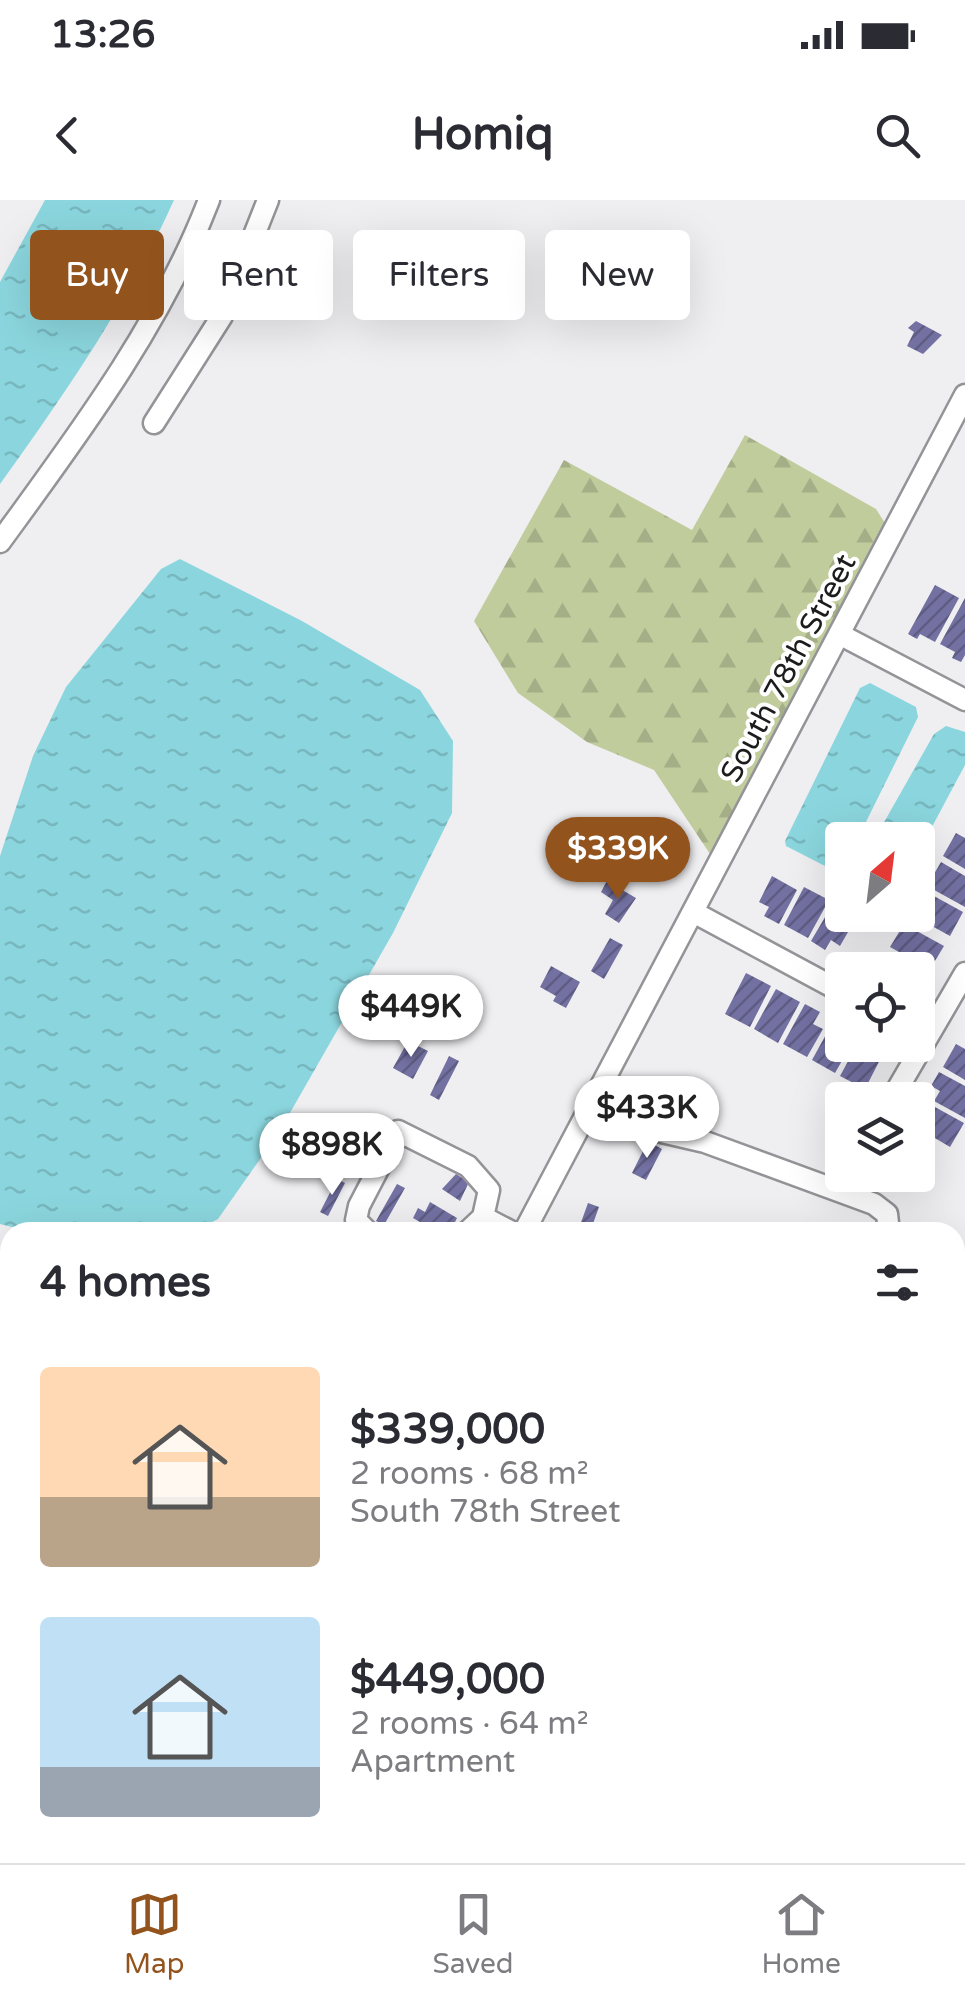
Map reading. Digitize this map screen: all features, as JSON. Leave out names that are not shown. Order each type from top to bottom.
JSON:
[{"type":"street","points":[[0,542],[85,425],[155,312],[210,200]]},
{"type":"street","points":[[154,422],[222,316],[268,200]]},
{"type":"street","name":"South 78th Street","points":[[529,1222],[965,396]]},
{"type":"street","points":[[840,634],[965,700]]},
{"type":"street","points":[[695,912],[825,983]]},
{"type":"street","points":[[935,1016],[965,973]]},
{"type":"street","points":[[594,1101],[653,1130],[705,1142],[874,1204],[887,1214],[888,1222]]},
{"type":"street","points":[[358,1222],[359,1206],[398,1131],[468,1166],[480,1178],[489,1190],[476,1222]]},
{"type":"green space","points":[[745,435],[876,509],[885,523],[710,854],[654,770],[587,742],[518,693],[474,621],[564,460],[692,530]]},
{"type":"water","points":[[45,200],[174,200],[160,230],[30,230],[30,320],[110,320],[0,484],[0,282]]},
{"type":"water","points":[[180,559],[302,621],[420,690],[453,741],[452,813],[393,933],[279,1132],[218,1219],[0,1222],[0,856],[33,756],[66,687],[161,569]]},
{"type":"water","points":[[870,683],[916,707],[918,717],[866,822],[825,822],[825,866],[786,846],[785,841],[860,688]]},
{"type":"water","points":[[946,726],[965,732],[965,765],[935,822],[884,822],[934,734]]},
{"type":"building","points":[[916,321],[942,335],[923,354],[907,346],[914,332],[908,328]]},
{"type":"building","points":[[935,585],[959,598],[935,642],[920,634],[917,639],[908,634]]},
{"type":"building","points":[[965,598],[965,655],[961,662],[952,658],[955,652],[940,644]]},
{"type":"building","points":[[956,833],[965,838],[965,869],[943,856]]},
{"type":"building","points":[[574,856],[589,870],[577,882],[563,868]]},
{"type":"building","points":[[941,862],[965,876],[965,907],[935,890],[935,872]]},
{"type":"building","points":[[772,876],[797,890],[779,924],[764,916],[769,907],[759,902]]},
{"type":"building","points":[[607,881],[636,898],[619,923],[605,914],[613,900],[601,892]]},
{"type":"building","points":[[804,887],[825,898],[825,907],[808,938],[784,925]]},
{"type":"building","points":[[935,897],[963,912],[950,936],[935,928]]},
{"type":"building","points":[[825,917],[825,932],[848,932],[840,946],[831,940],[825,950],[811,941]]},
{"type":"building","points":[[899,932],[919,932],[944,946],[935,961],[935,952],[899,952],[890,947]]},
{"type":"building","points":[[610,938],[623,945],[604,979],[591,971]]},
{"type":"building","points":[[551,966],[580,982],[566,1008],[553,1001],[556,996],[540,987]]},
{"type":"building","points":[[746,973],[771,986],[750,1027],[725,1014]]},
{"type":"building","points":[[776,989],[800,1002],[778,1043],[754,1029]]},
{"type":"building","points":[[805,1004],[820,1012],[813,1024],[823,1029],[807,1057],[783,1044]]},
{"type":"building","points":[[825,1036],[825,1062],[841,1062],[835,1073],[812,1060]]},
{"type":"building","points":[[408,1041],[428,1051],[413,1079],[393,1068]]},
{"type":"building","points":[[956,1044],[965,1049],[965,1080],[943,1067]]},
{"type":"building","points":[[449,1056],[459,1061],[439,1100],[430,1095]]},
{"type":"building","points":[[848,1062],[879,1062],[869,1082],[852,1082],[840,1076]]},
{"type":"building","points":[[939,1072],[965,1086],[965,1118],[935,1102],[940,1091],[933,1082]]},
{"type":"building","points":[[935,1107],[964,1123],[950,1147],[935,1138]]},
{"type":"building","points":[[365,1130],[373,1134],[355,1166],[347,1162]]},
{"type":"building","points":[[648,1141],[662,1149],[646,1180],[632,1173]]},
{"type":"building","points":[[456,1174],[469,1182],[460,1201],[442,1189]]},
{"type":"building","points":[[337,1179],[345,1183],[328,1216],[320,1212]]},
{"type":"building","points":[[397,1184],[405,1188],[386,1222],[376,1221]]},
{"type":"building","points":[[430,1202],[457,1218],[455,1222],[420,1222],[413,1218],[418,1208],[425,1212]]},
{"type":"building","points":[[588,1203],[599,1207],[594,1222],[581,1222]]}]
